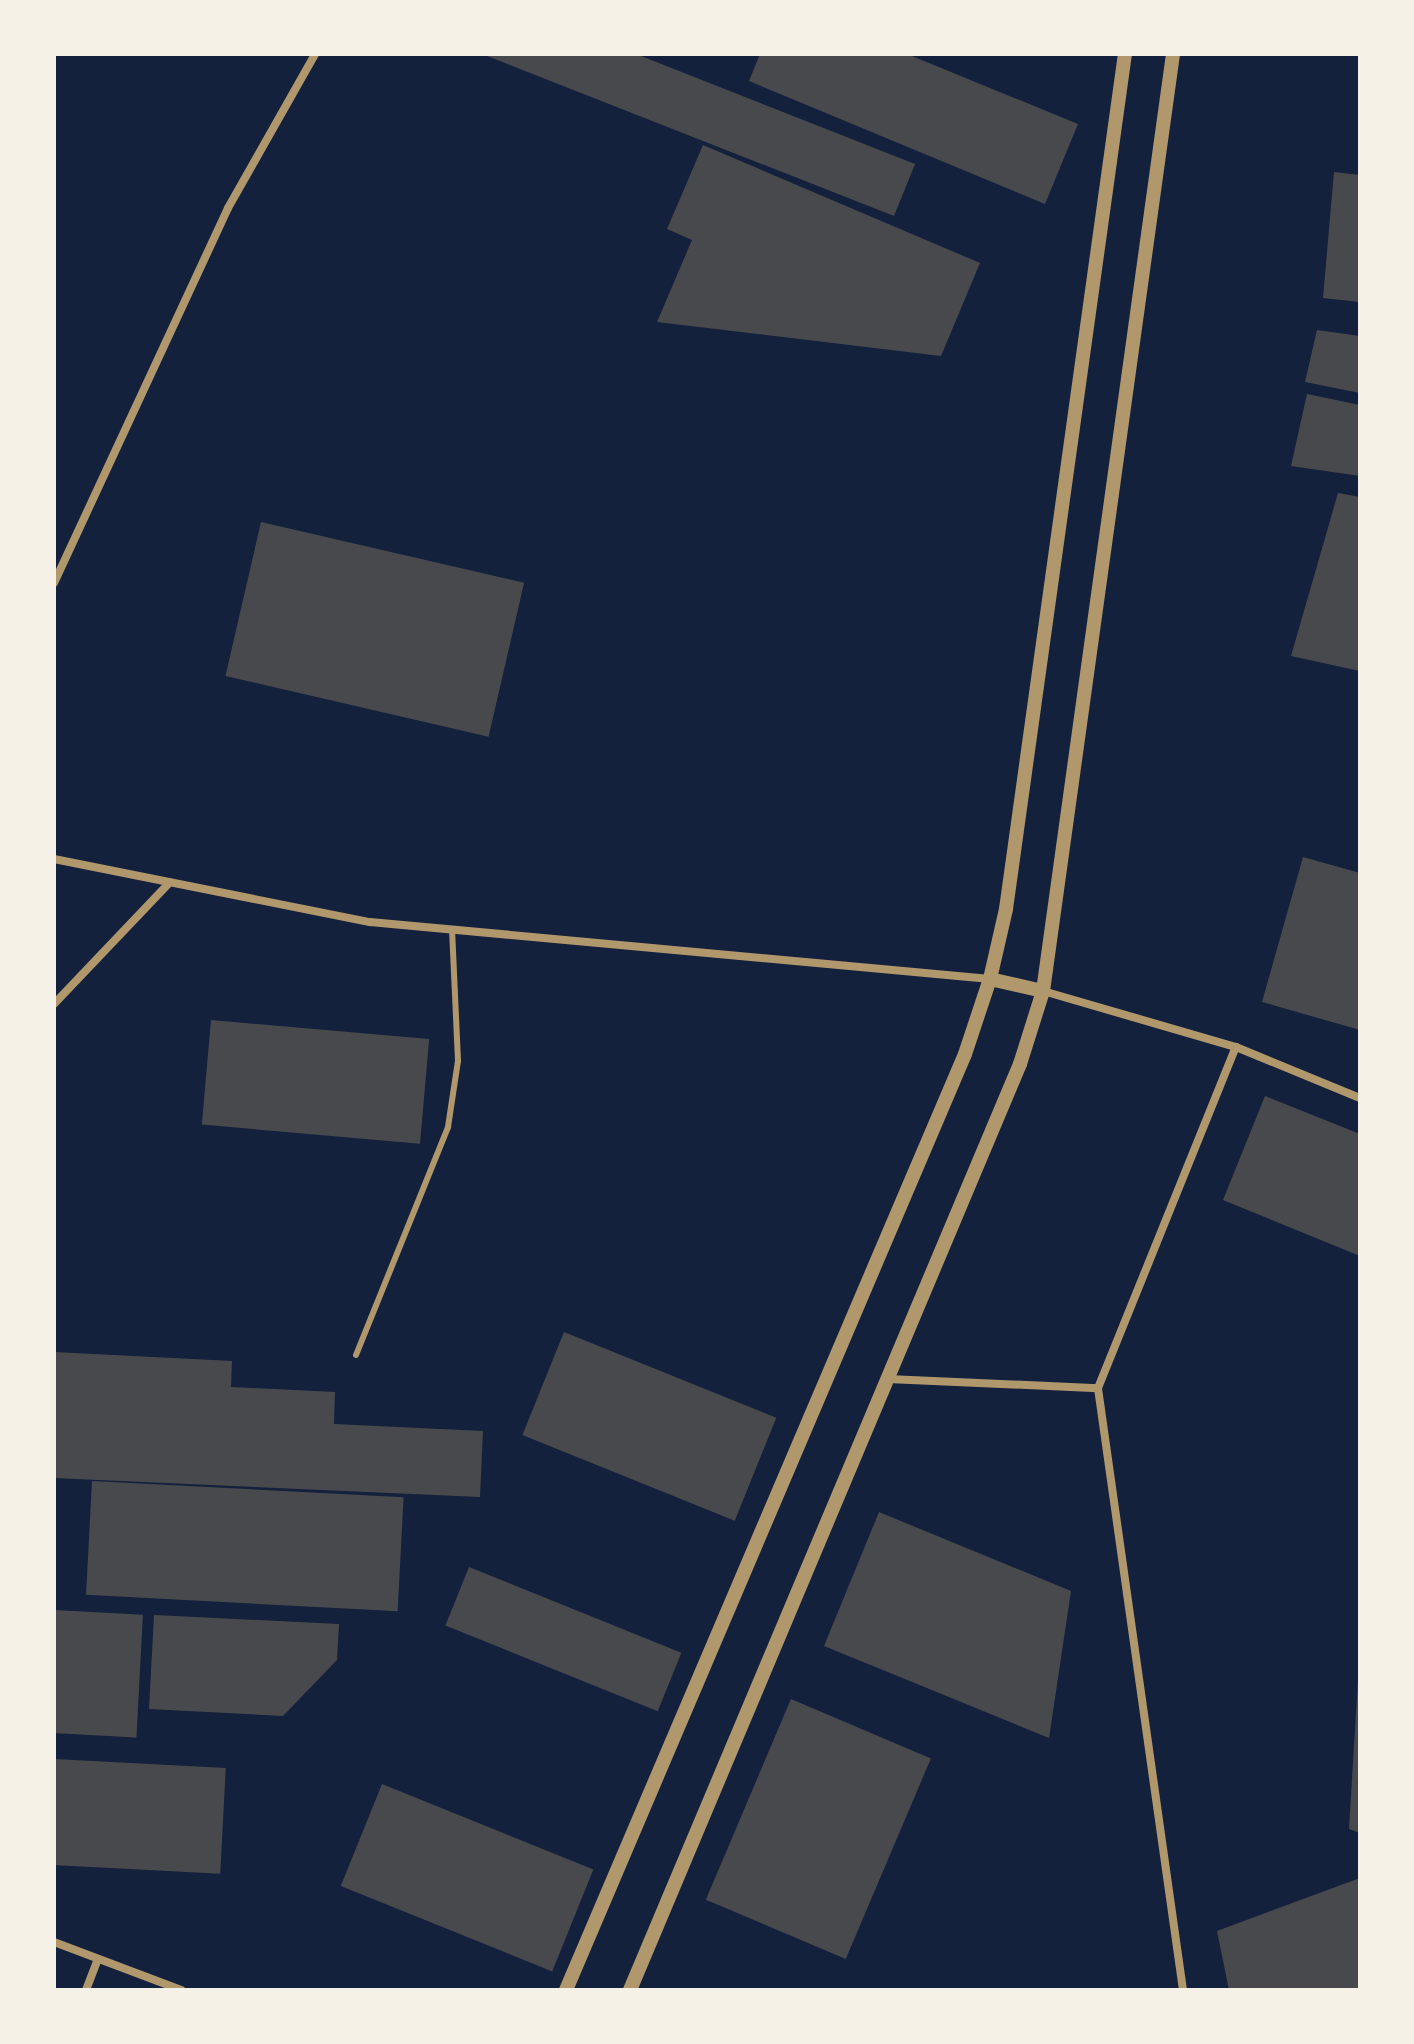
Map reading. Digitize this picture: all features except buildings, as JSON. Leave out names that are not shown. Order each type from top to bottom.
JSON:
[{"type":"street","points":[[54,583],[228,208],[315,54]]},
{"type":"street","points":[[566,1990],[965,1054],[990,979],[1006,909],[1125,54]]},
{"type":"street","points":[[630,1990],[1020,1064],[1043,991],[1173,54]]},
{"type":"street","points":[[54,859],[370,922],[990,979],[1043,991],[1236,1047],[1360,1098]]},
{"type":"street","points":[[54,1004],[170,882]]},
{"type":"street","points":[[1183,1990],[1098,1388],[1236,1047]]},
{"type":"street","points":[[888,1379],[1098,1388]]},
{"type":"street","points":[[54,1942],[181,1990]]},
{"type":"street","points":[[86,1990],[98,1959]]},
{"type":"lane","points":[[356,1355],[448,1127],[458,1061],[452,930]]}]
